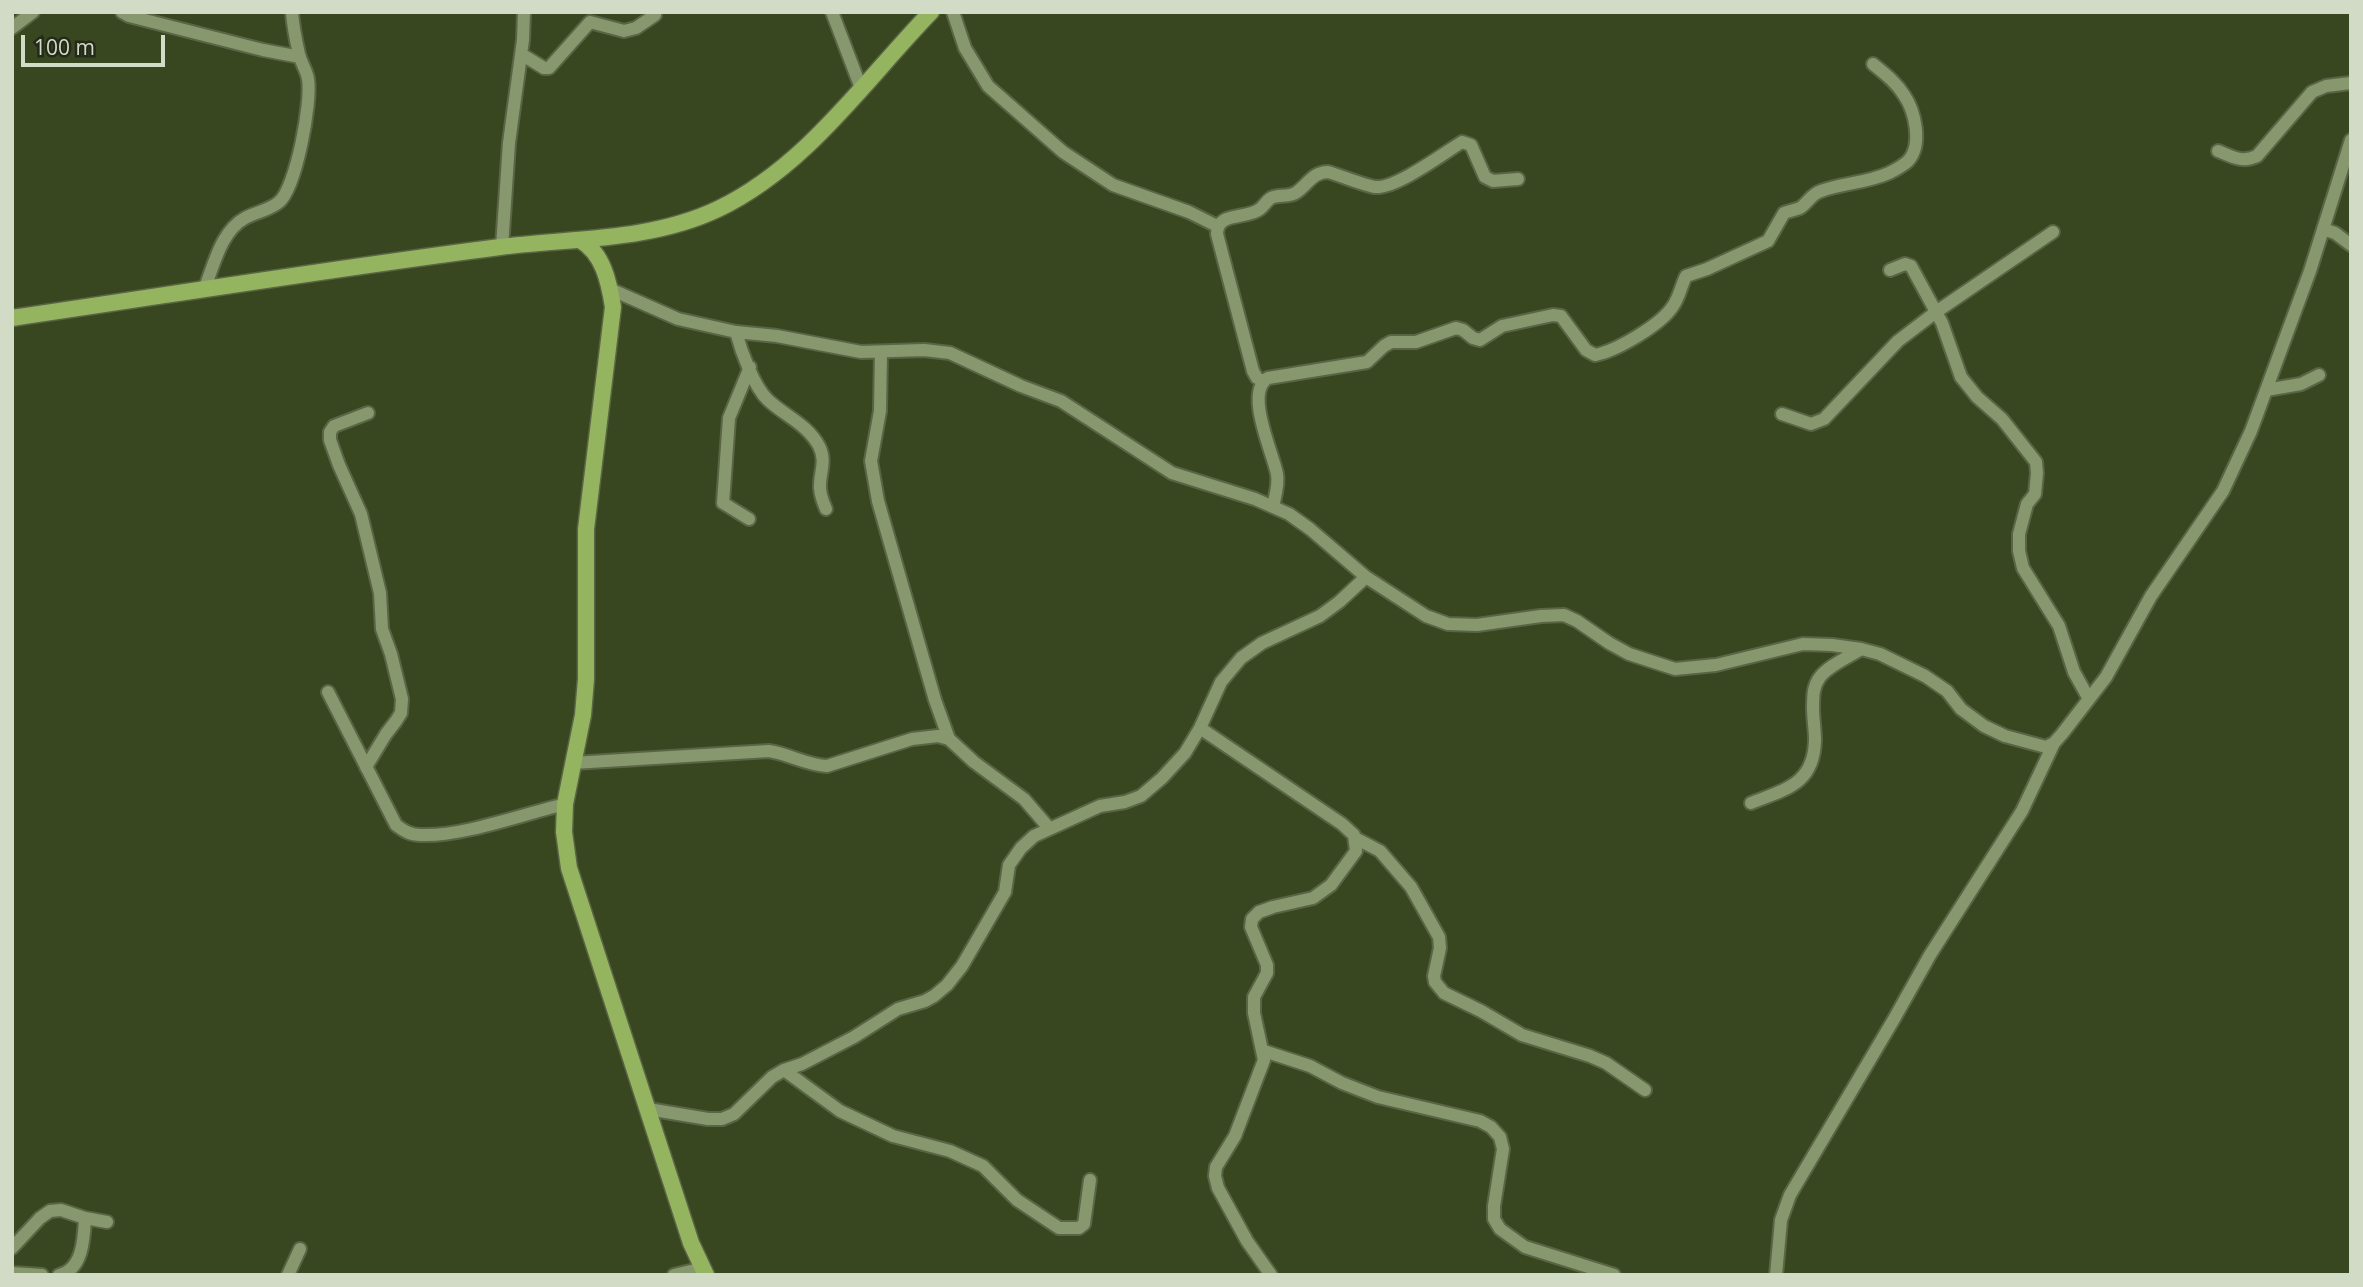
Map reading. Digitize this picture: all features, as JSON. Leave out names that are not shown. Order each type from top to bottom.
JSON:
[{"type":"main road","points":[[12,318],[502,247],[650,231],[681,224],[719,209],[771,176],[861,88],[931,12]]},
{"type":"main road","points":[[624,234],[611,247],[608,282],[612,320],[586,529],[586,679],[583,715],[565,804],[564,832],[569,868],[691,1243],[704,1271]]},
{"type":"main road","points":[[580,240],[591,247],[608,282]]},
{"type":"street","points":[[12,28],[33,12]]},
{"type":"street","points":[[121,12],[216,39],[300,57]]},
{"type":"street","points":[[204,290],[233,225],[280,202],[290,189],[307,115],[309,81],[300,57],[292,12]]},
{"type":"street","points":[[502,247],[509,143],[524,12]]},
{"type":"street","points":[[832,12],[861,88]]},
{"type":"street","points":[[953,12],[965,48],[988,86],[1063,152],[1112,185],[1189,212],[1217,226]]},
{"type":"street","points":[[521,54],[544,68],[550,68],[590,22],[624,31],[636,28],[655,15]]},
{"type":"street","points":[[1273,507],[1277,474],[1261,420],[1259,389],[1263,381],[1367,362],[1384,345],[1391,342],[1416,342],[1456,328],[1480,340],[1502,326],[1553,315],[1561,316],[1573,328],[1586,350],[1595,355],[1606,353],[1656,324],[1669,313],[1686,276],[1768,241],[1782,215],[1798,209],[1814,194],[1821,190],[1858,184],[1887,174],[1907,163],[1914,151],[1916,134],[1913,116],[1905,96],[1891,79],[1873,64]]},
{"type":"street","points":[[2218,151],[2240,160],[2257,156],[2312,92],[2326,86],[2351,83]]},
{"type":"street","points":[[1776,1275],[1781,1220],[1790,1195],[1930,955],[2022,811],[2054,743],[2106,677],[2151,596],[2223,491],[2266,390],[2323,229],[2351,140]]},
{"type":"street","points":[[1217,226],[1226,219],[1252,214],[1272,198],[1295,194],[1322,172],[1379,187],[1408,177],[1462,142],[1471,145],[1485,177],[1493,181],[1518,179]]},
{"type":"street","points":[[1217,226],[1253,371],[1263,381]]},
{"type":"street","points":[[2323,229],[2351,245]]},
{"type":"street","points":[[1782,414],[1811,424],[1824,419],[1898,341],[2053,232]]},
{"type":"street","points":[[1890,270],[1905,264],[1912,266],[1936,312],[1961,377],[1977,397],[2002,419],[2036,462],[2035,494],[2027,504],[2019,534],[2022,568],[2059,626],[2074,672],[2089,699]]},
{"type":"street","points":[[608,282],[678,319],[736,332],[799,339],[861,352],[924,350],[950,353],[1021,386],[1061,401],[1172,472],[1255,499],[1289,514],[1366,577],[1426,615],[1448,624],[1477,625],[1564,615],[1629,654],[1675,669],[1716,666],[1803,645],[1861,649],[1880,654],[1925,676],[1947,691],[1961,709],[1984,726],[2046,747],[2054,743]]},
{"type":"street","points":[[736,332],[762,393],[812,435],[821,449],[824,464],[820,484],[821,497],[826,509]]},
{"type":"street","points":[[881,352],[880,411],[871,461],[876,488],[935,700],[949,739]]},
{"type":"street","points":[[748,519],[723,503],[723,488],[729,418],[750,367]]},
{"type":"street","points":[[2266,390],[2301,383],[2319,375]]},
{"type":"street","points":[[366,767],[386,734],[397,722],[402,699],[382,629],[380,593],[361,514],[339,465],[330,440],[330,432],[334,426],[368,413]]},
{"type":"street","points":[[648,1109],[722,1119],[734,1114],[772,1077],[854,1037],[898,1009],[925,1001],[947,985],[962,966],[1005,892],[1009,865],[1021,848],[1034,836],[1049,828],[1100,806],[1125,803],[1141,796],[1185,753],[1221,682],[1241,658],[1262,643],[1320,616],[1366,577]]},
{"type":"street","points":[[1751,803],[1796,783],[1809,771],[1814,756],[1815,685],[1822,674],[1861,649]]},
{"type":"street","points":[[328,692],[396,825],[406,833],[446,834],[565,804]]},
{"type":"street","points":[[1200,728],[1342,824],[1355,838],[1380,851],[1411,887],[1439,937],[1440,948],[1434,976],[1435,982],[1444,993],[1522,1035],[1606,1063],[1645,1090]]},
{"type":"street","points":[[573,763],[769,751],[783,753],[814,766],[827,766],[912,739],[938,736],[949,739],[1024,800],[1049,828]]},
{"type":"street","points":[[1270,1275],[1217,1188],[1215,1176],[1216,1167],[1235,1136],[1263,1068],[1264,1051],[1254,1013],[1254,998],[1267,973],[1267,965],[1251,927],[1251,919],[1259,912],[1273,907],[1313,898],[1331,885],[1356,851],[1355,838]]},
{"type":"street","points":[[1264,1051],[1310,1066],[1342,1083],[1378,1097],[1480,1121],[1491,1127],[1500,1137],[1503,1149],[1494,1206],[1494,1219],[1500,1229],[1525,1247],[1614,1275]]},
{"type":"street","points":[[784,1070],[840,1111],[893,1136],[950,1151],[983,1166],[1017,1200],[1059,1228],[1079,1228],[1084,1224],[1090,1180]]},
{"type":"street","points":[[12,1248],[50,1211],[61,1210],[107,1222]]},
{"type":"street","points":[[60,1275],[74,1265],[82,1252],[85,1218]]},
{"type":"street","points":[[288,1275],[300,1249]]},
{"type":"street","points":[[674,1275],[704,1271]]},
{"type":"street","points":[[12,1273],[42,1275]]}]
